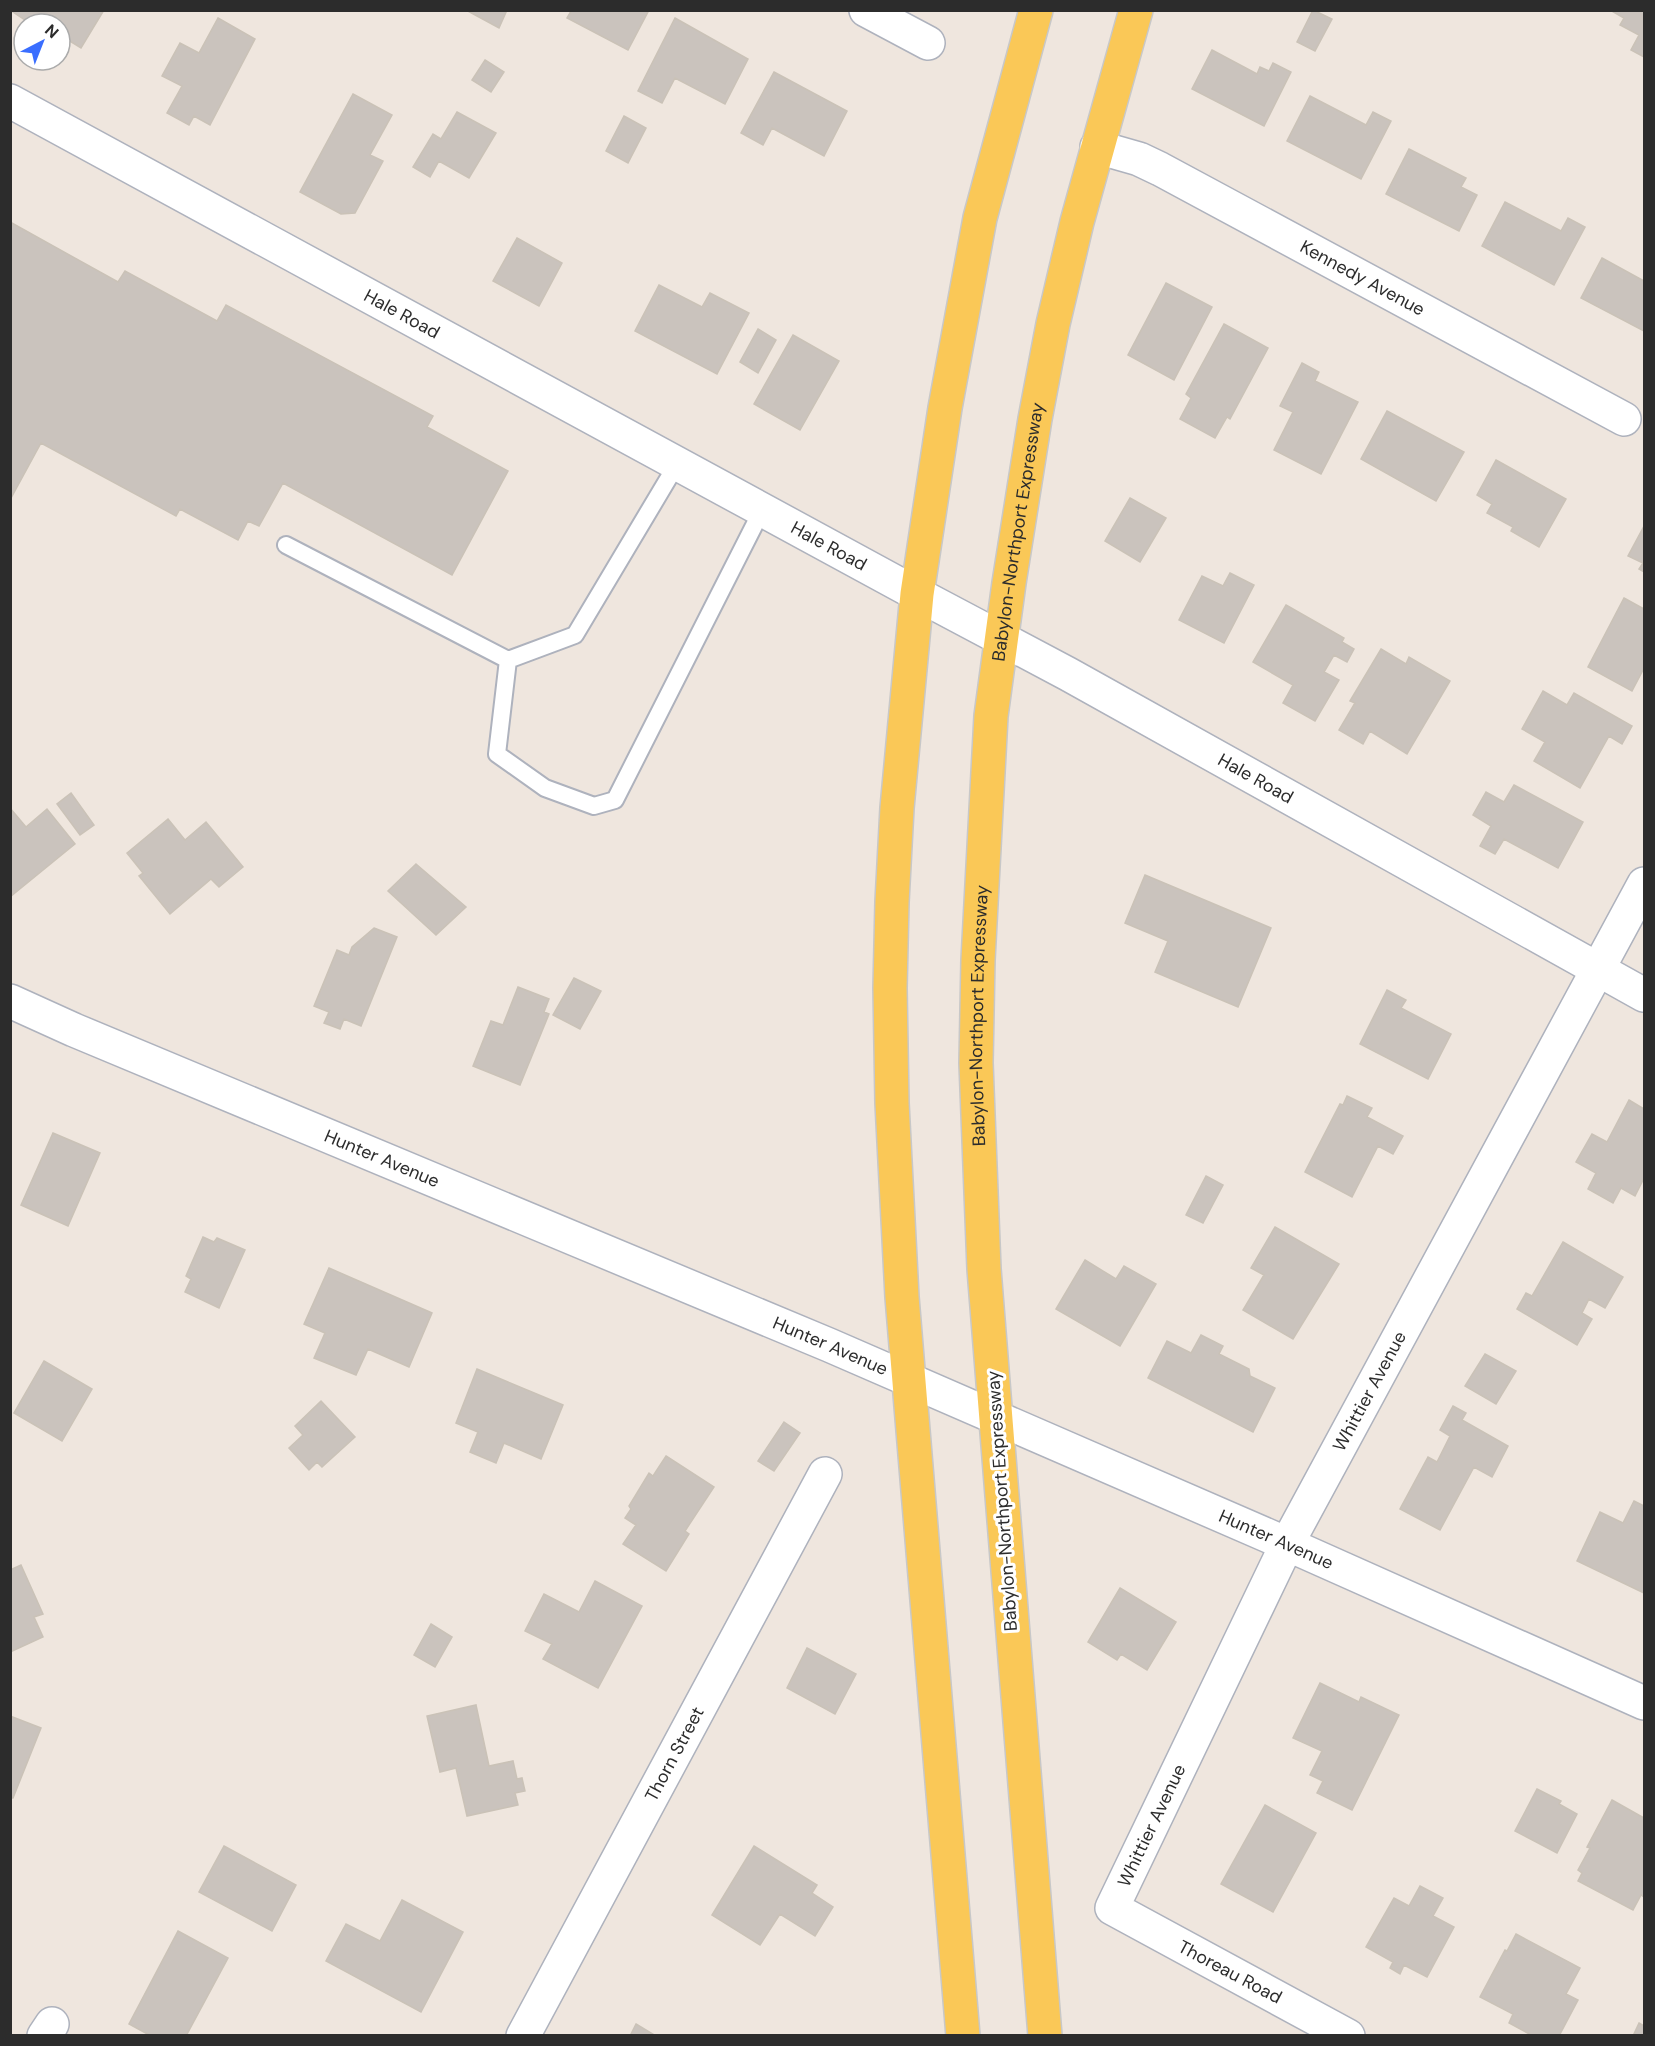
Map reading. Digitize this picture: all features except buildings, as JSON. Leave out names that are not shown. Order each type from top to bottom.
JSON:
[{"type":"main road","points":[[963,2036],[902,1298],[892,1103],[891,903],[897,808],[917,594],[945,408],[980,218],[1036,10]]},
{"type":"main road","name":"Babylon-Northport Expressway","points":[[1045,2036],[984,1269],[976,1063],[978,960],[991,716],[1035,419],[1051,335],[1077,222],[1136,10]]},
{"type":"street","points":[[866,10],[928,43]]},
{"type":"street","name":"Hale Road","points":[[10,101],[1001,639],[1644,995]]},
{"type":"street","name":"Kennedy Avenue","points":[[1097,147],[1139,159],[1160,169],[1624,419]]},
{"type":"street","name":"Whittier Avenue","points":[[1112,1908],[1287,1544],[1644,884]]},
{"type":"street","name":"Hunter Avenue","points":[[10,1001],[85,1035],[789,1328],[1287,1544],[1644,1703]]},
{"type":"street","name":"Thorn Street","points":[[523,2036],[825,1474]]},
{"type":"street","name":"Thoreau Road","points":[[1112,1908],[1348,2036]]},
{"type":"lane","points":[[286,545],[508,660],[575,635],[677,464]]},
{"type":"lane","points":[[508,660],[497,754],[545,788],[594,806],[615,800],[762,510]]}]
